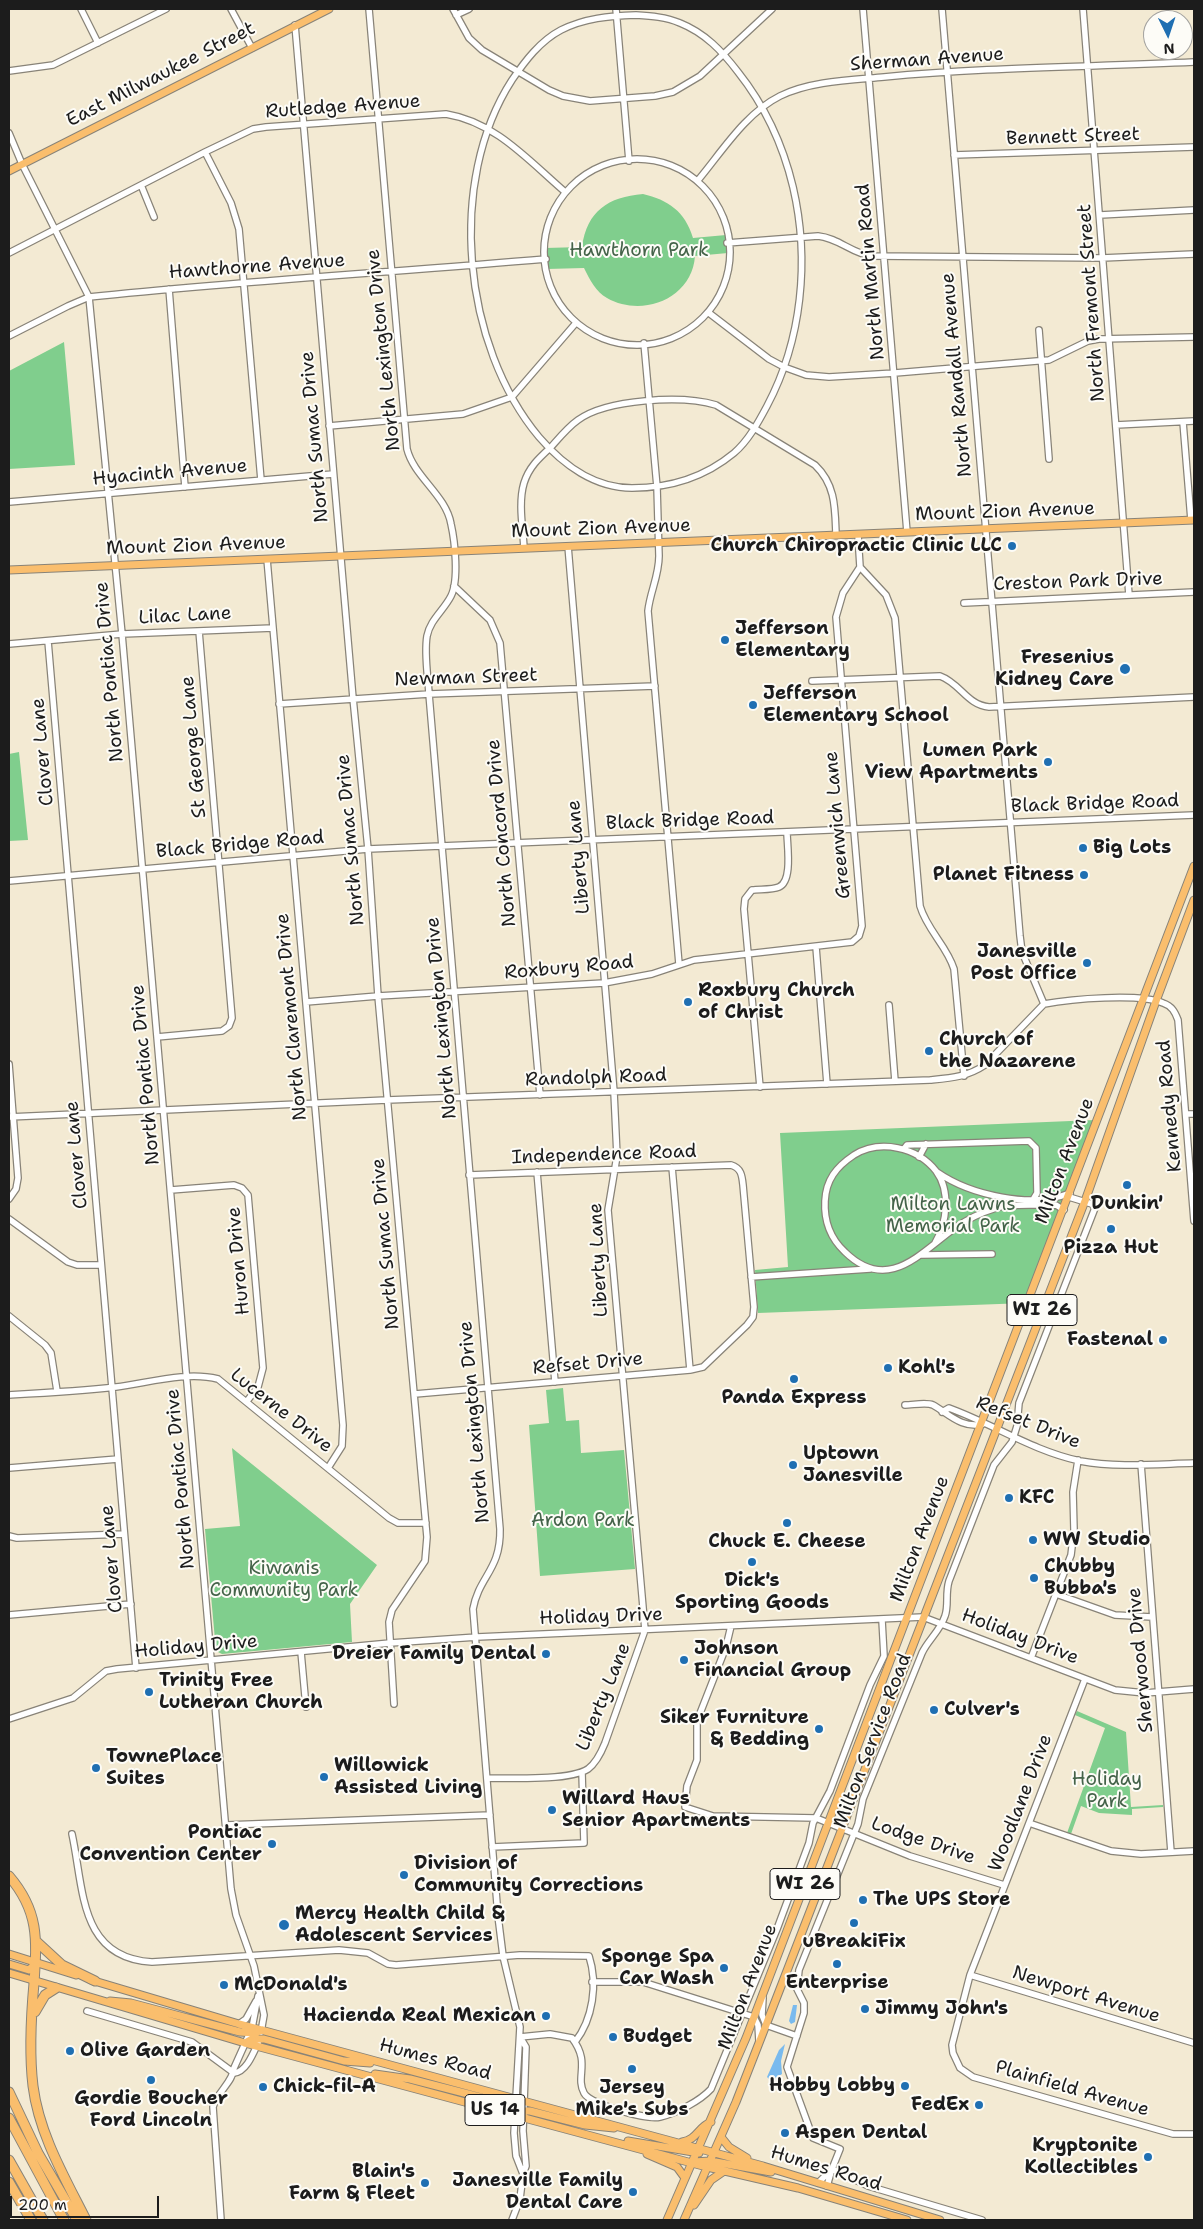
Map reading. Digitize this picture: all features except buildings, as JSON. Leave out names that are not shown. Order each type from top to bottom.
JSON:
[{"type":"highway","points":[[9,1876],[28,1906],[37,1942],[32,2070],[37,2108],[50,2145],[86,2220]]},
{"type":"highway","points":[[37,1942],[62,1965],[96,1981]]},
{"type":"highway","points":[[33,2017],[41,2000],[56,1988]]},
{"type":"highway","points":[[9,2092],[38,2153],[77,2220]]},
{"type":"highway","points":[[9,2118],[47,2192],[64,2220]]},
{"type":"highway","points":[[9,2160],[43,2220]]},
{"type":"highway","points":[[9,2182],[31,2220]]},
{"type":"highway","points":[[9,2191],[26,2220]]},
{"type":"main road","name":"East Milwaukee Street","points":[[9,171],[329,9]]},
{"type":"main road","name":"Mount Zion Avenue","points":[[9,570],[1193,520]]},
{"type":"main road","name":"Milton Avenue","points":[[668,2220],[763,1995],[983,1424],[1194,866]]},
{"type":"main road","name":"Milton Avenue","points":[[685,2220],[759,2044],[1085,1201],[1194,900]]},
{"type":"main road","name":"Humes Road","points":[[9,1954],[36,1964],[238,2024],[251,2030],[262,2030],[516,2102],[525,2101],[677,2142],[697,2150],[714,2152],[940,2220]]},
{"type":"main road","points":[[9,1964],[29,1970],[36,1964]]},
{"type":"main road","points":[[9,1973],[34,1982],[245,2043],[250,2039],[344,2061],[383,2063]]},
{"type":"main road","points":[[99,2000],[131,2003],[251,2030]]},
{"type":"main road","name":"Humes Road","points":[[258,2042],[357,2073],[514,2115]]},
{"type":"main road","points":[[357,2073],[407,2078],[516,2102]]},
{"type":"main road","points":[[514,2115],[524,2114],[585,2125],[629,2129]]},
{"type":"main road","name":"US 14","points":[[524,2114],[692,2163]]},
{"type":"main road","points":[[677,2142],[692,2139],[703,2125],[711,2122]]},
{"type":"main road","points":[[721,2137],[734,2151],[763,2166]]},
{"type":"main road","points":[[616,2142],[634,2142],[697,2150]]},
{"type":"main road","points":[[634,2147],[677,2167],[685,2178]]},
{"type":"main road","points":[[692,2163],[789,2174]]},
{"type":"main road","name":"Humes Road","points":[[708,2164],[724,2171],[798,2188],[907,2220]]},
{"type":"main road","points":[[685,2220],[708,2183],[724,2171]]},
{"type":"street","points":[[81,9],[98,42]]},
{"type":"street","points":[[9,71],[53,65],[166,9]]},
{"type":"street","points":[[231,9],[252,48]]},
{"type":"street","name":"North Lexington Drive","points":[[369,9],[404,420],[410,460],[447,511],[451,524],[453,552],[454,586],[427,636],[429,694],[500,1543],[493,1568],[475,1599],[473,1609],[492,1847],[503,1956],[515,2000],[520,2037],[514,2115],[515,2153],[523,2174]]},
{"type":"street","points":[[469,9],[454,12],[474,43],[518,72],[563,96],[590,101],[624,99],[673,92],[700,76],[772,9]]},
{"type":"street","name":"North Martin Road","points":[[863,9],[907,532]]},
{"type":"street","name":"North Randall Avenue","points":[[942,9],[1022,952],[1044,1004]]},
{"type":"street","name":"North Fremont Street","points":[[1083,9],[1129,595]]},
{"type":"street","points":[[616,12],[629,161]]},
{"type":"street","points":[[616,12],[653,16],[681,23],[701,34],[725,54],[762,107],[782,148],[793,189],[802,267],[798,309],[784,367],[755,428],[736,452],[704,473],[657,488],[627,488],[597,481],[571,468],[533,430],[512,397],[486,337],[478,307],[473,265],[474,190],[488,128],[504,93],[537,48],[560,31],[587,19],[616,12]]},
{"type":"street","name":"North Sumac Drive","points":[[296,25],[333,474],[368,849],[387,1100],[426,1523],[427,1549],[424,1560],[392,1610],[389,1622],[394,1704]]},
{"type":"street","name":"Sherman Avenue","points":[[699,179],[741,127],[762,107],[780,96],[799,89],[869,78],[947,70],[1087,67],[1194,62]]},
{"type":"street","name":"Rutledge Avenue","points":[[9,252],[252,129],[446,114],[475,121],[488,128],[564,190]]},
{"type":"street","name":"North Pontiac Drive","points":[[9,133],[22,164],[56,228],[89,297],[122,634],[234,1906],[252,1955],[258,1998],[264,2015],[258,2042],[243,2069],[234,2073]]},
{"type":"street","name":"Bennett Street","points":[[954,155],[1194,148]]},
{"type":"street","points":[[205,152],[236,216],[244,282],[261,480]]},
{"type":"street","points":[[629,161],[661,161],[685,170],[699,179],[718,205],[726,230],[728,261],[726,279],[719,297],[709,314],[679,336],[644,343],[608,341],[589,334],[575,324],[565,314],[554,296],[548,279],[546,258],[547,225],[553,207],[564,190],[582,174],[595,167],[629,161]]},
{"type":"street","points":[[141,185],[154,217]]},
{"type":"street","points":[[1100,215],[1194,210]]},
{"type":"street","points":[[727,243],[826,236],[860,254],[1102,258],[1194,254]]},
{"type":"street","name":"Hawthorne Avenue","points":[[9,336],[89,297],[169,288],[317,278],[546,258]]},
{"type":"street","points":[[169,288],[186,487]]},
{"type":"street","points":[[709,314],[769,359],[784,367],[806,375],[828,377],[895,374],[1049,360],[1088,341],[1108,338],[1194,337]]},
{"type":"street","points":[[329,426],[463,414],[512,397],[575,324]]},
{"type":"street","points":[[1039,330],[1049,459]]},
{"type":"street","points":[[644,343],[657,488],[659,542],[659,568],[649,600],[648,611],[679,964]]},
{"type":"street","points":[[524,548],[522,490],[532,465],[578,420],[615,405],[650,401],[703,401],[728,411],[815,465],[825,474],[834,497],[836,535]]},
{"type":"street","points":[[1116,425],[1194,421]]},
{"type":"street","points":[[1183,422],[1193,520]]},
{"type":"street","name":"Hyacinth Avenue","points":[[9,502],[333,474]]},
{"type":"street","points":[[858,535],[860,567],[886,595],[892,606],[901,677],[920,906],[929,926],[950,957],[954,969],[964,1076]]},
{"type":"street","name":"Liberty Lane","points":[[487,1778],[563,1776],[582,1772],[589,1768],[605,1744],[645,1630],[608,1210],[617,1140],[614,1092],[568,546]]},
{"type":"street","name":"North Claremont Drive","points":[[267,559],[344,1436],[342,1446],[328,1468]]},
{"type":"street","name":"Greenwich Lane","points":[[859,936],[862,926],[836,617],[843,593],[860,567]]},
{"type":"street","name":"North Concord Drive","points":[[454,586],[490,620],[496,630],[500,643],[540,1095]]},
{"type":"street","name":"Creston Park Drive","points":[[964,603],[1194,592]]},
{"type":"street","name":"Lilac Lane","points":[[9,644],[122,634],[273,628]]},
{"type":"street","name":"St George Lane","points":[[157,1037],[222,1031],[229,1026],[232,1018],[199,631]]},
{"type":"street","name":"Clover Lane","points":[[48,641],[136,1668]]},
{"type":"street","points":[[812,681],[940,676],[953,682],[976,704],[1000,706],[1194,697]]},
{"type":"street","name":"Newman Street","points":[[279,704],[429,694],[655,686]]},
{"type":"street","name":"Black Bridge Road","points":[[9,881],[368,849],[1194,814]]},
{"type":"street","points":[[760,1087],[744,909],[745,898],[752,890],[779,887],[786,882],[788,875],[787,832]]},
{"type":"street","name":"Roxbury Road","points":[[306,1002],[604,983],[652,974],[694,960],[748,952],[816,947],[852,942],[859,936]]},
{"type":"street","points":[[816,947],[827,1084]]},
{"type":"street","points":[[1044,1004],[1144,998],[1156,1001]]},
{"type":"street","name":"Kennedy Road","points":[[1156,1001],[1173,1010],[1178,1020],[1194,1221]]},
{"type":"street","name":"Randolph Road","points":[[11,1117],[387,1100],[464,1099],[760,1087],[964,1076],[985,1065],[1044,1004]]},
{"type":"street","points":[[889,1005],[895,1081]]},
{"type":"street","points":[[9,1064],[11,1117],[18,1178],[16,1189],[9,1199]]},
{"type":"street","points":[[1186,1114],[1194,1114]]},
{"type":"street","points":[[904,1150],[907,1145],[1029,1141],[1036,1148],[1036,1196]]},
{"type":"street","points":[[919,1157],[926,1144]]},
{"type":"street","points":[[882,1268],[865,1266],[851,1258],[834,1241],[825,1213],[827,1183],[836,1170],[857,1154],[870,1148],[884,1146],[904,1150],[919,1157],[951,1182],[999,1197],[1036,1196],[1058,1198],[1070,1195],[1085,1201]]},
{"type":"street","name":"Independence Road","points":[[469,1175],[730,1165],[739,1170],[743,1185],[751,1276]]},
{"type":"street","points":[[672,1167],[690,1370]]},
{"type":"street","points":[[537,1172],[555,1382]]},
{"type":"street","points":[[935,1243],[944,1221],[943,1188],[937,1172]]},
{"type":"street","name":"Huron Drive","points":[[171,1190],[234,1186],[242,1188],[248,1195],[263,1368],[258,1387],[247,1401]]},
{"type":"street","points":[[997,1208],[994,1202],[999,1197]]},
{"type":"street","name":"Milton Service Road","points":[[832,2169],[840,2149],[813,2138],[787,2067],[804,2008],[797,1989],[797,1977],[842,1860],[855,1833],[863,1800],[922,1653],[927,1642],[942,1623],[946,1613],[946,1591],[994,1465],[1010,1446],[1014,1438],[1019,1403],[1079,1244],[1094,1215],[1094,1206],[1085,1201]]},
{"type":"street","points":[[751,1276],[902,1267],[922,1256],[956,1227],[997,1208],[1056,1205],[1064,1210]]},
{"type":"street","points":[[9,1219],[68,1262],[78,1265],[102,1265]]},
{"type":"street","points":[[944,1221],[956,1227]]},
{"type":"street","points":[[922,1256],[992,1254]]},
{"type":"street","points":[[846,1270],[850,1265],[851,1258]]},
{"type":"street","name":"Refset Drive","points":[[415,1394],[690,1370],[703,1367],[747,1325],[752,1317],[754,1307],[751,1276]]},
{"type":"street","points":[[9,1316],[45,1345],[51,1353],[57,1391]]},
{"type":"street","name":"Lucerne Drive","points":[[9,1395],[113,1387],[207,1376],[218,1379],[389,1518],[398,1523],[426,1523]]},
{"type":"street","name":"Refset Drive","points":[[905,1405],[930,1404],[942,1412],[973,1426],[983,1424],[1014,1438],[1078,1460],[1108,1465],[1194,1463]]},
{"type":"street","points":[[9,1468],[118,1459]]},
{"type":"street","points":[[1032,1658],[1074,1542],[1073,1496],[1078,1460]]},
{"type":"street","name":"Sherwood Drive","points":[[1141,1464],[1171,1852]]},
{"type":"street","points":[[9,1536],[17,1538],[124,1534]]},
{"type":"street","points":[[1056,1594],[1115,1616],[1152,1617]]},
{"type":"street","points":[[9,1615],[131,1604]]},
{"type":"street","name":"Holiday Drive","points":[[9,1719],[73,1698],[106,1671],[390,1642],[923,1617],[1115,1690],[1158,1692],[1194,1689]]},
{"type":"street","points":[[520,2037],[550,2034],[572,2038],[582,2057],[583,2091],[590,2100],[657,2117],[699,2098],[711,2089],[755,1987],[810,1843],[816,1818],[830,1791],[870,1685],[884,1656],[882,1620]]},
{"type":"street","name":"Lodge Drive","points":[[731,1626],[726,1647],[697,1721],[696,1760],[687,1786],[685,1807],[713,1816],[816,1818],[918,1858],[1004,1885]]},
{"type":"street","points":[[300,1652],[306,1707]]},
{"type":"street","name":"Woodlane Drive","points":[[953,2053],[954,2036],[970,1975],[1085,1679]]},
{"type":"street","points":[[492,1847],[584,1843],[582,1772]]},
{"type":"street","points":[[226,1825],[490,1815]]},
{"type":"street","points":[[1029,1823],[1111,1851],[1141,1854],[1194,1851]]},
{"type":"street","points":[[72,1834],[82,1894],[98,1937],[107,1948],[128,1959],[149,1962],[339,1950],[368,1953],[388,1964],[396,1965],[503,1956],[589,1956],[592,2002],[588,2020],[575,2042]]},
{"type":"street","name":"Newport Avenue","points":[[970,1975],[1194,2043]]},
{"type":"street","points":[[592,1982],[643,1982],[743,2014],[753,2020],[759,2029],[759,2044]]},
{"type":"street","points":[[763,1995],[762,2016],[766,2025],[797,2036]]},
{"type":"street","points":[[238,2024],[246,2019],[258,1998]]},
{"type":"street","name":"North Pontiac Drive","points":[[221,2220],[213,2107],[219,2094],[234,2073],[251,2030],[258,1998]]},
{"type":"street","points":[[87,2011],[192,2042],[234,2073]]},
{"type":"street","name":"North Lexington Drive","points":[[512,2220],[520,2199],[526,2163],[524,2114],[526,2045],[520,2037]]},
{"type":"street","name":"Plainfield Avenue","points":[[953,2053],[960,2068],[973,2077],[1173,2134],[1194,2134]]},
{"type":"street","points":[[818,2183],[832,2169]]},
{"type":"street","points":[[827,2186],[832,2169]]},
{"type":"street","points":[[832,2169],[859,2183],[982,2220]]},
{"type":"green space","name":"Hawthorn Park","points":[[643,194],[668,203],[674,208],[685,221],[693,238],[726,235],[728,253],[695,256],[692,271],[685,284],[663,301],[649,305],[621,304],[607,298],[596,289],[584,268],[547,269],[545,248],[582,247],[589,224],[601,208],[619,198]]},
{"type":"green space","points":[[64,342],[75,465],[9,469],[9,371]]},
{"type":"green space","points":[[19,752],[28,840],[9,841],[9,754]]},
{"type":"green space","name":"Milton Lawns Memorial Park","points":[[1095,1120],[1026,1303],[758,1313],[755,1270],[788,1267],[780,1133]]},
{"type":"green space","name":"Ardon Park","points":[[563,1388],[566,1421],[579,1420],[581,1453],[624,1450],[635,1569],[540,1576],[529,1425],[549,1423],[546,1390]]},
{"type":"green space","name":"Kiwanis Community Park","points":[[232,1448],[377,1565],[350,1604],[352,1642],[222,1654],[216,1651],[205,1529],[240,1526]]},
{"type":"green space","name":"Holiday Park","points":[[1077,1711],[1126,1732],[1131,1807],[1163,1805],[1163,1807],[1132,1809],[1132,1815],[1099,1813],[1081,1806],[1071,1834],[1067,1833],[1105,1728],[1075,1715]]},
{"type":"water","points":[[793,2005],[797,2005],[795,2022],[791,2024],[789,2021]]},
{"type":"water","points":[[785,2044],[781,2061],[782,2074],[771,2081],[767,2077],[779,2050]]},
{"type":"place","name":"Church Chiropractic Clinic LLC","points":[[1012,546]]},
{"type":"place","name":"Jefferson Elementary","points":[[725,640]]},
{"type":"place","name":"Fresenius Kidney Care","points":[[1125,669]]},
{"type":"place","name":"Jefferson Elementary School","points":[[753,705]]},
{"type":"place","name":"Lumen Park View Apartments","points":[[1048,762]]},
{"type":"place","name":"Big Lots","points":[[1083,848]]},
{"type":"place","name":"Planet Fitness","points":[[1084,875]]},
{"type":"place","name":"Janesville Post Office","points":[[1087,963]]},
{"type":"place","name":"Roxbury Church of Christ","points":[[688,1002]]},
{"type":"place","name":"Church of the Nazarene","points":[[929,1051]]},
{"type":"place","name":"Dunkin'","points":[[1127,1185]]},
{"type":"place","name":"Pizza Hut","points":[[1111,1229]]},
{"type":"place","name":"Fastenal","points":[[1163,1340]]},
{"type":"place","name":"Kohl's","points":[[888,1368]]},
{"type":"place","name":"Panda Express","points":[[794,1379]]},
{"type":"place","name":"Uptown Janesville","points":[[793,1465]]},
{"type":"place","name":"KFC","points":[[1009,1498]]},
{"type":"place","name":"Chuck E. Cheese","points":[[787,1523]]},
{"type":"place","name":"WW Studio","points":[[1033,1540]]},
{"type":"place","name":"Dick's Sporting Goods","points":[[752,1562]]},
{"type":"place","name":"Chubby Bubba's","points":[[1034,1578]]},
{"type":"place","name":"Dreier Family Dental","points":[[546,1654]]},
{"type":"place","name":"Johnson Financial Group","points":[[684,1660]]},
{"type":"place","name":"Trinity Free Lutheran Church","points":[[149,1692]]},
{"type":"place","name":"Culver's","points":[[934,1710]]},
{"type":"place","name":"Siker Furniture & Bedding","points":[[819,1729]]},
{"type":"place","name":"TownePlace Suites","points":[[96,1768]]},
{"type":"place","name":"Willowick Assisted Living","points":[[324,1777]]},
{"type":"place","name":"Willard Haus Senior Apartments","points":[[552,1810]]},
{"type":"place","name":"Pontiac Convention Center","points":[[272,1844]]},
{"type":"place","name":"Division of Community Corrections","points":[[404,1875]]},
{"type":"place","name":"The UPS Store","points":[[863,1900]]},
{"type":"place","name":"uBreakiFix","points":[[854,1923]]},
{"type":"place","name":"Mercy Health Child & Adolescent Services","points":[[284,1925]]},
{"type":"place","name":"Enterprise","points":[[837,1964]]},
{"type":"place","name":"Sponge Spa Car Wash","points":[[724,1968]]},
{"type":"place","name":"McDonald's","points":[[224,1985]]},
{"type":"place","name":"Jimmy John's","points":[[865,2009]]},
{"type":"place","name":"Hacienda Real Mexican","points":[[546,2016]]},
{"type":"place","name":"Budget","points":[[613,2037]]},
{"type":"place","name":"Olive Garden","points":[[70,2051]]},
{"type":"place","name":"Jersey Mike's Subs","points":[[632,2069]]},
{"type":"place","name":"Gordie Boucher Ford Lincoln","points":[[151,2080]]},
{"type":"place","name":"Hobby Lobby","points":[[905,2086]]},
{"type":"place","name":"Chick-fil-A","points":[[263,2087]]},
{"type":"place","name":"FedEx","points":[[979,2105]]},
{"type":"place","name":"Aspen Dental","points":[[785,2133]]},
{"type":"place","name":"Kryptonite Kollectibles","points":[[1148,2157]]},
{"type":"place","name":"Blain's Farm & Fleet","points":[[425,2183]]},
{"type":"place","name":"Janesville Family Dental Care","points":[[633,2192]]}]
